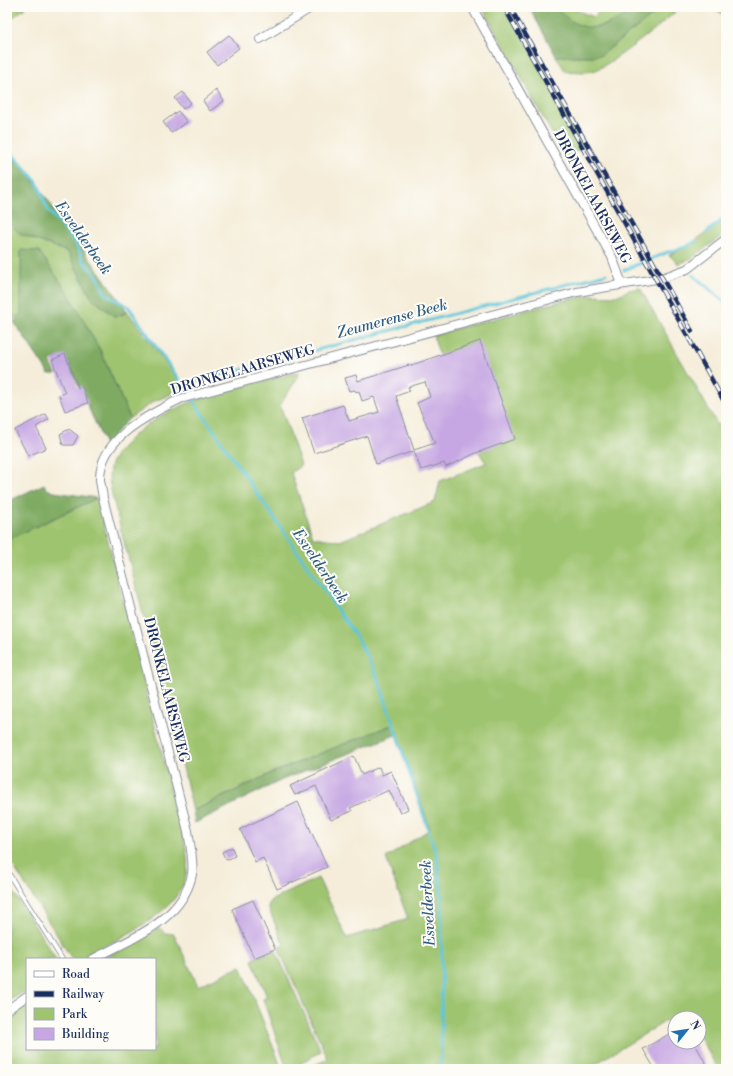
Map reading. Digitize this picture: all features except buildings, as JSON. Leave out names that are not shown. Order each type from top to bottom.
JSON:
[{"type":"street","points":[[260,39],[312,7]]},
{"type":"street","name":"DRONKELAARSEWEG","points":[[95,958],[162,920],[175,908],[184,894],[192,874],[188,831],[103,498],[100,479],[103,462],[113,444],[130,428],[151,414],[180,399],[577,292],[622,284],[612,257],[472,7]]},
{"type":"street","points":[[622,284],[662,278],[687,269],[726,239]]},
{"type":"street","points":[[7,1010],[26,997]]},
{"type":"lane","points":[[7,871],[61,958]]},
{"type":"green space","points":[[644,6],[663,7],[601,55],[556,56],[529,7],[555,7],[570,20],[585,27],[593,27],[610,23],[636,8]]},
{"type":"green space","points":[[7,7],[26,7],[7,22]]},
{"type":"green space","points":[[482,7],[508,7],[585,146],[565,157]]},
{"type":"green space","points":[[555,7],[568,7],[594,17],[603,7],[638,7],[613,22],[586,28],[577,26],[569,21]]},
{"type":"green space","points":[[663,7],[680,7],[638,42],[600,68],[590,72],[565,71],[556,56],[601,55]]},
{"type":"green space","points":[[711,7],[726,7],[726,16],[713,8]]},
{"type":"green space","points":[[7,148],[21,163],[128,312],[115,317],[91,297],[68,252],[20,234],[7,221]]},
{"type":"green space","points":[[726,219],[726,233],[692,258],[679,264],[669,255],[686,247]]},
{"type":"green space","points":[[7,221],[20,234],[68,252],[91,297],[115,317],[128,312],[184,388],[153,402],[130,418],[101,352],[68,293],[39,251],[21,251],[22,313],[7,323]]},
{"type":"green space","points":[[21,250],[39,251],[68,293],[101,352],[130,418],[116,432],[106,447],[65,355],[50,361],[56,374],[49,374],[14,322],[21,313]]},
{"type":"green space","points":[[640,288],[726,440],[726,1069],[718,1069],[707,1050],[707,1010],[667,1010],[667,1020],[587,1069],[305,1069],[328,1059],[278,947],[284,945],[268,907],[270,901],[318,878],[347,938],[408,919],[386,858],[430,829],[394,724],[274,772],[193,811],[179,750],[112,494],[109,475],[112,461],[121,448],[142,428],[183,405],[230,390],[299,372],[298,377],[280,405],[301,465],[291,473],[313,537],[340,541],[435,502],[440,481],[486,463],[462,426],[433,335],[565,300],[591,295],[616,296],[629,290]]},
{"type":"green space","points":[[44,484],[47,489],[54,492],[97,498],[7,540],[7,502]]},
{"type":"green space","points":[[97,498],[184,839],[187,870],[183,886],[173,900],[145,924],[82,958],[71,958],[7,856],[7,540]]},
{"type":"green space","points":[[394,724],[398,734],[284,779],[195,823],[193,811],[274,772]]},
{"type":"green space","points":[[7,882],[55,958],[26,958],[26,991],[7,1002]]},
{"type":"green space","points":[[159,928],[165,933],[174,934],[198,986],[241,966],[282,1069],[7,1069],[7,1019],[26,1003],[26,1050],[156,1050],[156,958],[105,958]]},
{"type":"green space","points":[[275,949],[321,1051],[292,1069],[287,1069],[263,999],[267,997],[252,960]]},
{"type":"waterway","name":"Esvelderbeek","points":[[7,148],[37,182],[48,210],[77,245],[83,261],[98,277],[105,294],[128,306],[359,641],[379,681],[437,856],[442,901],[441,1069]]},
{"type":"waterway","name":"Zeumerense Beek","points":[[707,232],[726,217]]},
{"type":"waterway","name":"Zeumerense Beek","points":[[624,270],[668,252],[686,247],[696,241]]},
{"type":"waterway","name":"Zeumerense Beek","points":[[183,385],[606,274]]},
{"type":"waterway","points":[[693,275],[726,303]]},
{"type":"railway","points":[[504,7],[726,405]]},
{"type":"railway","points":[[510,7],[692,331]]}]
